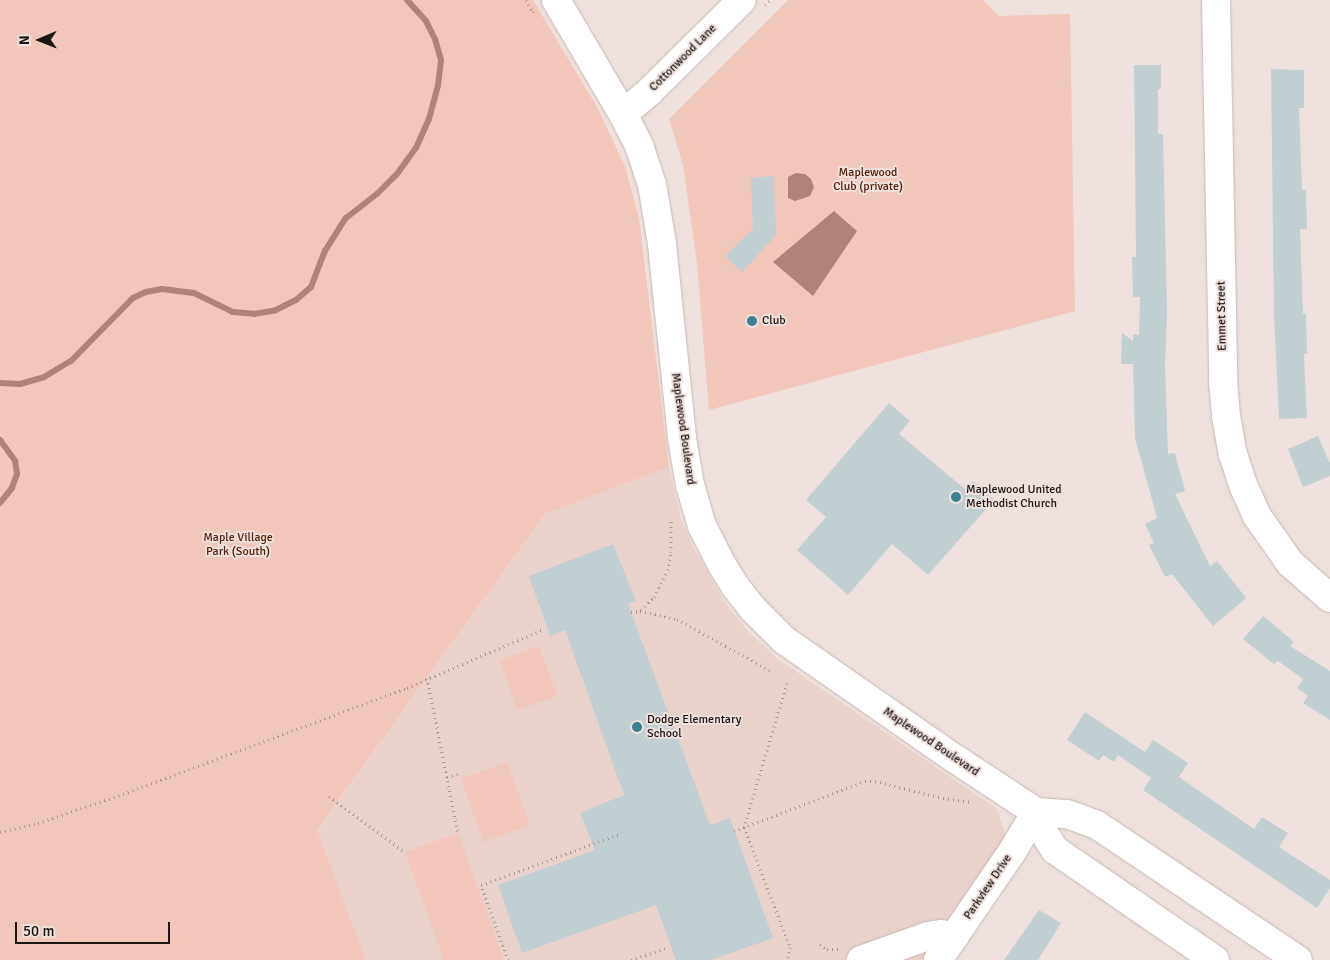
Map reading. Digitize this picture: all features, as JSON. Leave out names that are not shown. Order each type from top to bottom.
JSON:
[{"type":"street","name":"Cottonwood Lane","points":[[623,114],[650,91],[742,0]]},
{"type":"street","name":"Emmet Street","points":[[1216,0],[1222,371],[1226,416],[1233,454],[1244,487],[1258,516],[1290,563],[1330,598]]},
{"type":"street","name":"Maplewood Boulevard","points":[[544,6],[623,114],[646,167],[655,202],[682,438],[690,484],[702,526],[722,565],[753,609],[784,640],[954,758],[1036,812],[1067,814],[1097,825],[1288,957]]},
{"type":"street","name":"Parkview Drive","points":[[938,960],[1012,852],[1036,812]]},
{"type":"street","points":[[1036,812],[1042,830],[1055,850],[1215,960]]},
{"type":"street","points":[[853,954],[928,936],[941,934],[955,936]]},
{"type":"path","points":[[526,0],[544,6]]},
{"type":"path","points":[[640,611],[654,597],[668,570],[671,552],[671,520]]},
{"type":"path","points":[[631,612],[640,611],[677,619],[771,671]]},
{"type":"path","points":[[0,832],[17,829],[74,812],[392,694],[544,629]]},
{"type":"path","points":[[427,678],[458,832]]},
{"type":"path","points":[[787,683],[744,827],[790,947],[788,960]]},
{"type":"path","points":[[447,777],[460,773]]},
{"type":"path","points":[[734,831],[865,781],[875,781],[943,798],[973,802]]},
{"type":"path","points":[[330,796],[405,852]]},
{"type":"path","points":[[508,960],[481,885],[622,833]]},
{"type":"path","points":[[820,944],[832,950],[853,954]]},
{"type":"path","points":[[631,960],[665,948]]},
{"type":"shaded area","points":[[796,173],[805,174],[811,179],[814,187],[810,196],[795,201],[788,198],[788,177]]},
{"type":"shaded area","points":[[834,211],[857,231],[813,296],[773,262]]},
{"type":"shaded area","points":[[669,467],[681,519],[693,547],[726,604],[747,630],[775,657],[997,809],[1006,836],[925,960],[366,960],[317,831],[545,514]]},
{"type":"green space","name":"Maple Village Park (South)","points":[[0,0],[533,0],[597,107],[625,166],[639,218],[669,467],[545,514],[317,830],[366,960],[0,960]]},
{"type":"green space","name":"Maplewood Club (private)","points":[[788,0],[983,0],[999,16],[1070,14],[1075,311],[709,410],[697,263],[683,165],[669,119]]},
{"type":"green space","points":[[539,646],[557,696],[517,710],[500,660]]},
{"type":"green space","points":[[507,762],[530,825],[483,842],[461,779]]},
{"type":"green space","points":[[458,833],[504,960],[444,960],[405,852]]},
{"type":"building","points":[[1134,65],[1161,65],[1161,89],[1158,89],[1158,134],[1163,134],[1167,312],[1165,365],[1168,454],[1175,453],[1185,491],[1175,494],[1210,566],[1217,561],[1246,598],[1213,626],[1172,574],[1165,577],[1149,545],[1154,543],[1145,524],[1157,518],[1135,438],[1133,364],[1121,364],[1122,333],[1133,341],[1133,334],[1139,335],[1140,297],[1133,297],[1132,257],[1136,257]]},
{"type":"building","points":[[1271,69],[1304,70],[1304,108],[1299,108],[1302,190],[1306,190],[1307,229],[1300,229],[1303,314],[1306,313],[1307,354],[1304,354],[1307,418],[1279,419],[1274,315]]},
{"type":"building","points":[[774,176],[776,235],[742,272],[725,256],[753,229],[751,178]]},
{"type":"building","name":"Maplewood United Methodist Church","points":[[889,403],[910,421],[899,434],[966,490],[973,481],[994,500],[928,575],[892,544],[848,595],[797,550],[826,517],[806,500]]},
{"type":"building","points":[[1318,436],[1330,464],[1330,476],[1303,487],[1288,449]]},
{"type":"building","name":"Dodge Elementary School","points":[[613,544],[636,601],[628,604],[710,825],[730,818],[773,938],[711,960],[676,960],[656,905],[522,953],[498,885],[595,850],[580,813],[624,795],[565,630],[550,636],[529,576]]},
{"type":"building","points":[[1263,616],[1294,642],[1290,646],[1330,671],[1330,720],[1303,703],[1308,696],[1297,688],[1303,679],[1278,661],[1274,664],[1243,639]]},
{"type":"building","points":[[1085,712],[1145,752],[1153,740],[1188,763],[1179,777],[1254,829],[1262,817],[1288,833],[1279,847],[1330,880],[1330,888],[1317,908],[1143,790],[1151,778],[1118,755],[1114,762],[1103,755],[1099,761],[1067,740]]},
{"type":"building","points":[[1039,910],[1061,923],[1038,960],[1004,960]]},
{"type":"waterway","points":[[0,383],[20,384],[44,377],[71,361],[133,298],[146,292],[162,289],[194,293],[233,312],[254,314],[276,310],[296,300],[311,287],[325,251],[346,218],[377,194],[397,174],[416,148],[429,119],[438,85],[441,60],[435,39],[426,21],[407,0]]},
{"type":"waterway","points":[[0,440],[15,461],[17,474],[12,488],[0,503]]},
{"type":"place","name":"Club","points":[[752,321]]},
{"type":"place","name":"Maplewood United Methodist Church","points":[[956,497]]},
{"type":"place","name":"Dodge Elementary School","points":[[637,727]]}]
